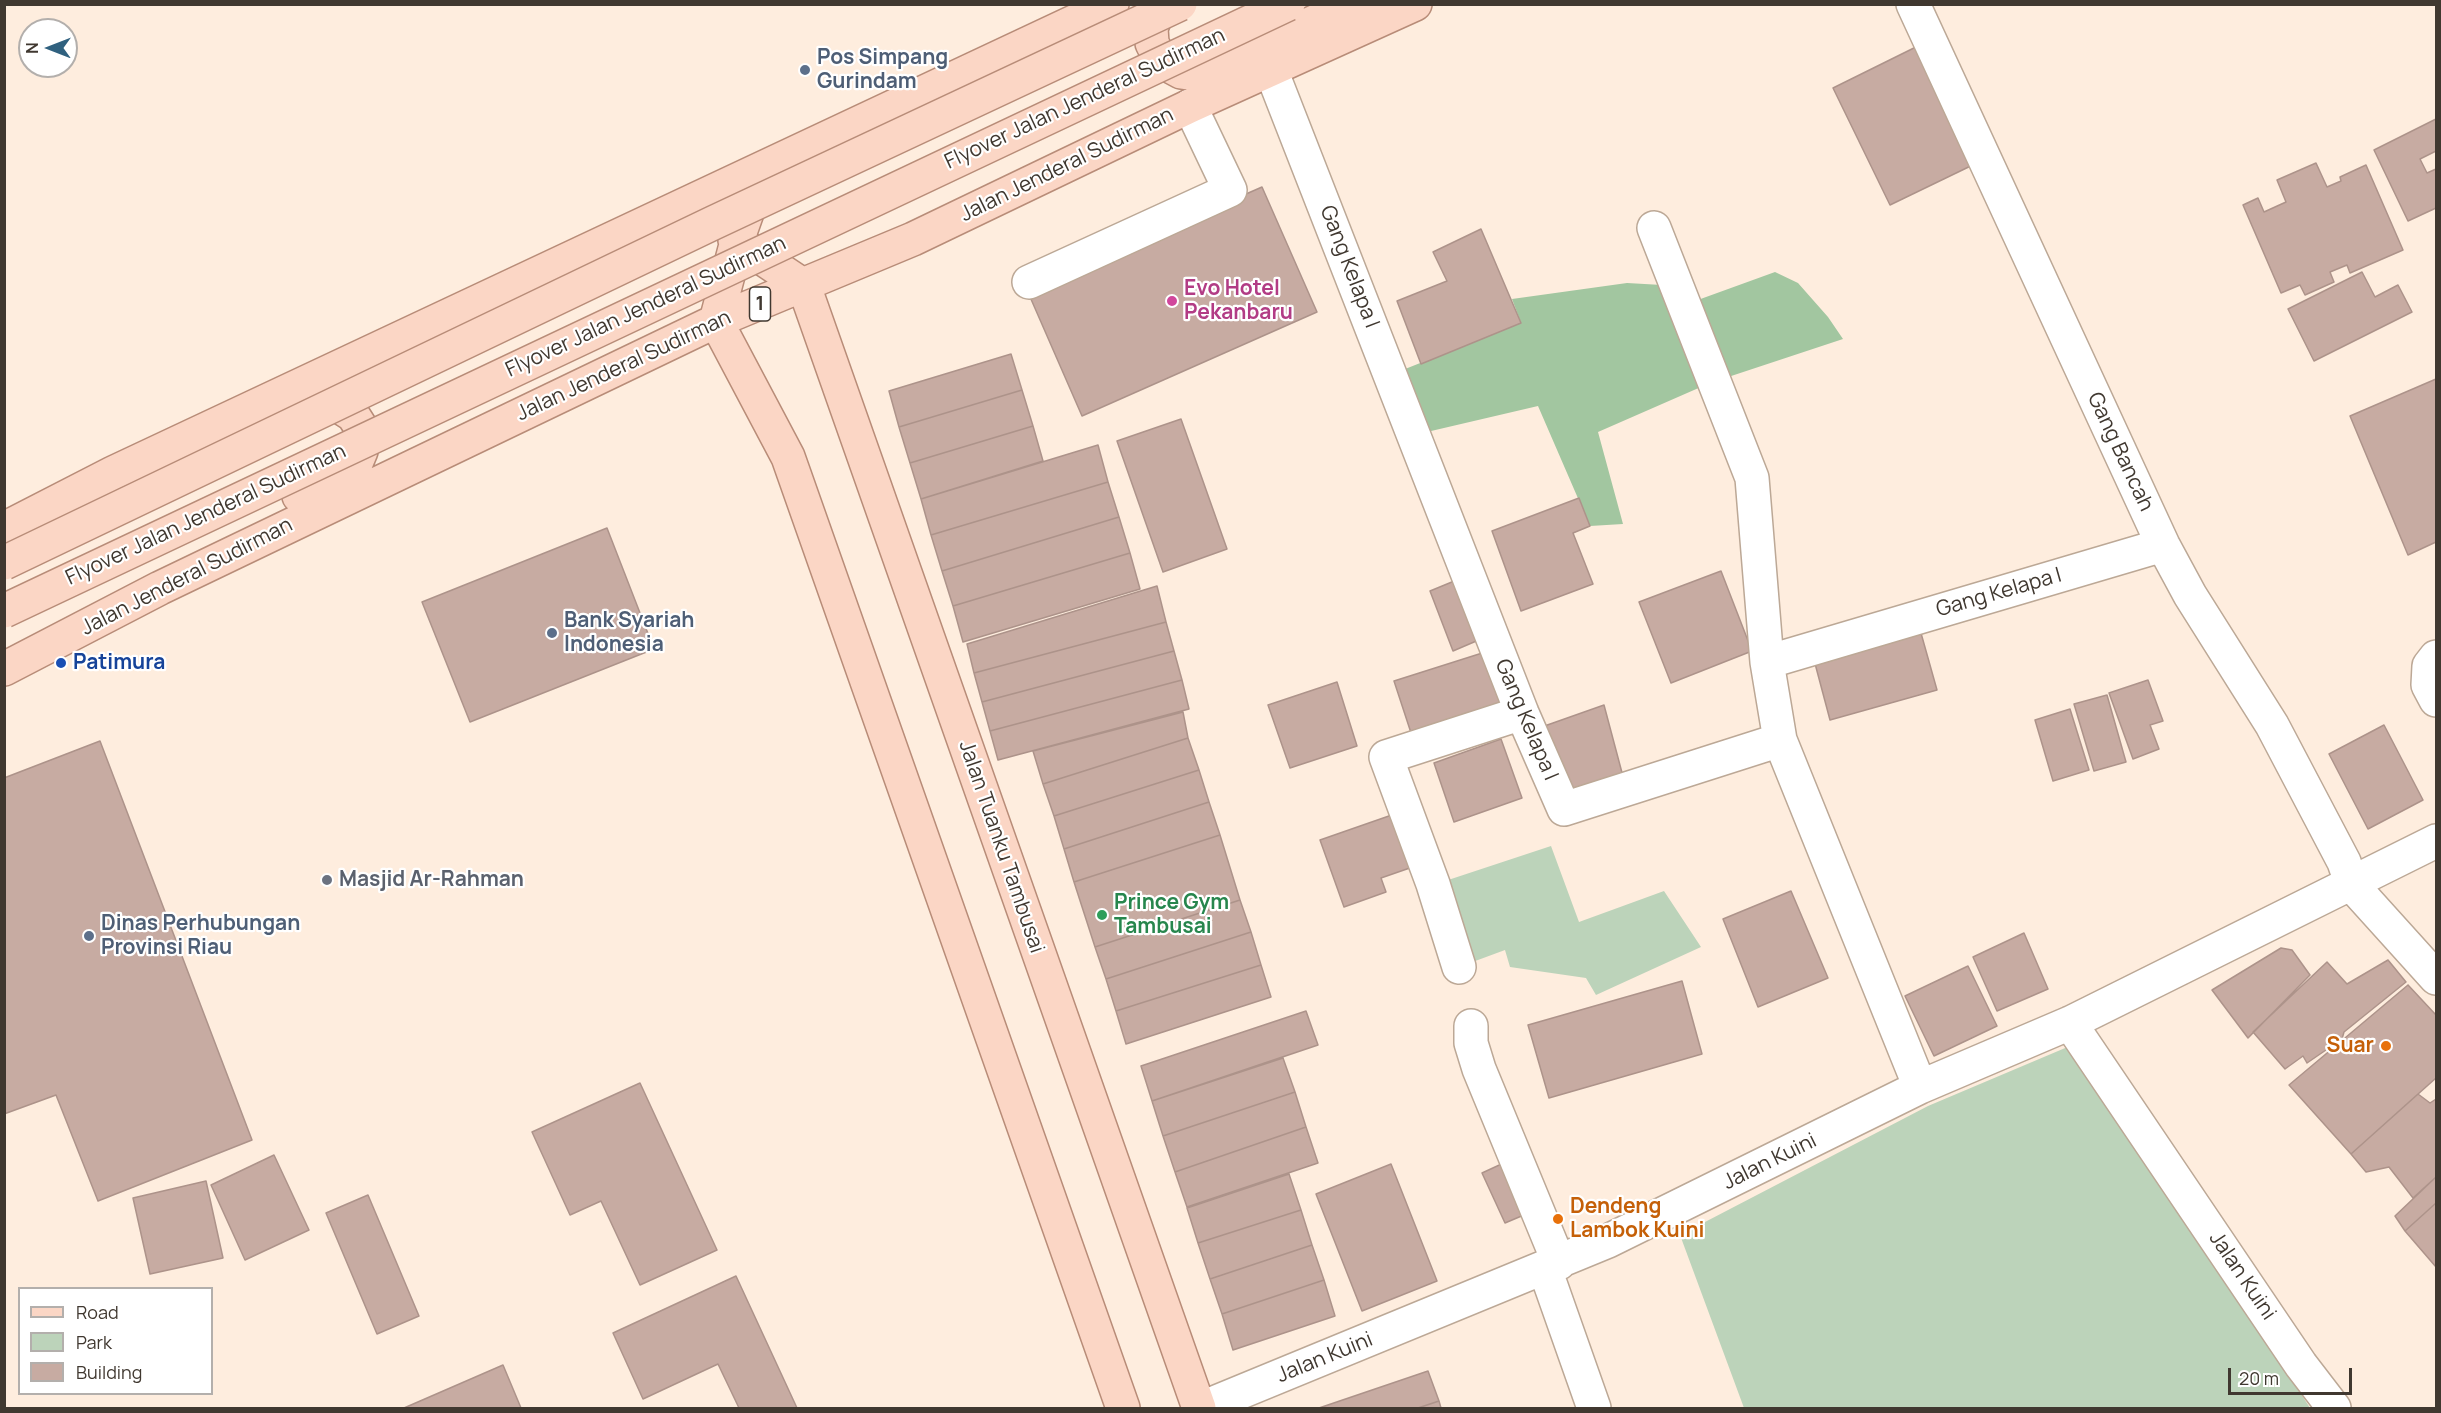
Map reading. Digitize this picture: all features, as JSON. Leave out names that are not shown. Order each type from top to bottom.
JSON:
[{"type":"main road","points":[[7,522],[684,207],[762,168],[1112,4]]},
{"type":"main road","points":[[1161,4],[1151,28],[1152,43],[1158,55],[1174,69],[1195,74],[1209,70],[1354,4]]},
{"type":"main road","name":"Flyover Jalan Jenderal Sudirman","points":[[4,563],[1180,4]]},
{"type":"main road","name":"Flyover Jalan Jenderal Sudirman","points":[[4,611],[1288,4]]},
{"type":"main road","name":"Jalan Jenderal Sudirman","points":[[4,669],[160,588],[716,321],[913,239],[1190,106],[1415,4]]},
{"type":"main road","points":[[762,168],[737,241],[716,321],[788,457],[1123,1408]]},
{"type":"main road","points":[[684,207],[804,286]]},
{"type":"main road","name":"Jalan Tuanku Tambusai","points":[[804,286],[1201,1408]]},
{"type":"main road","points":[[113,473],[212,449],[318,401],[331,401],[343,406],[360,426],[362,451],[356,463],[347,472],[238,525],[160,588]]},
{"type":"street","name":"Gang Bancah","points":[[1913,4],[2163,545],[2190,595],[2272,725],[2344,862],[2352,885]]},
{"type":"street","name":"Gang Kelapa I","points":[[1271,70],[1522,713],[1564,809],[1780,740]]},
{"type":"street","points":[[1029,282],[1230,190],[1190,106]]},
{"type":"street","points":[[1654,228],[1752,478],[1767,662],[1780,740],[1920,1087]]},
{"type":"street","name":"Gang Kelapa I","points":[[1767,662],[2163,545]]},
{"type":"street","points":[[2436,657],[2429,666],[2428,685],[2436,700]]},
{"type":"street","points":[[1459,967],[1433,885],[1386,757],[1522,713]]},
{"type":"street","name":"Jalan Kuini","points":[[1201,1408],[1552,1266],[1920,1087],[2070,1023],[2352,885],[2436,841]]},
{"type":"street","points":[[2352,885],[2436,978]]},
{"type":"street","name":"Jalan Kuini","points":[[2070,1023],[2301,1365],[2334,1408]]},
{"type":"street","points":[[1471,1026],[1471,1043],[1479,1069],[1552,1266],[1594,1408]]},
{"type":"green space","points":[[1775,272],[1798,283],[1828,317],[1843,339],[1710,383],[1598,432],[1623,524],[1590,526],[1538,406],[1414,435],[1390,375],[1521,323],[1512,299],[1627,283],[1662,285],[1684,305]]},
{"type":"green space","points":[[1551,846],[1579,922],[1664,891],[1701,947],[1596,995],[1586,978],[1510,967],[1505,950],[1459,967],[1433,885]]},
{"type":"green space","points":[[2077,1043],[2310,1408],[1744,1408],[1680,1235],[1928,1106]]},
{"type":"building","points":[[1924,43],[1981,161],[1890,205],[1833,88]]},
{"type":"building","points":[[2436,119],[2436,151],[2420,159],[2427,173],[2436,169],[2436,208],[2408,221],[2374,150]]},
{"type":"building","points":[[2316,163],[2327,187],[2341,181],[2340,177],[2366,165],[2403,250],[2350,273],[2347,265],[2330,272],[2334,282],[2305,295],[2300,285],[2281,293],[2243,205],[2258,198],[2264,212],[2286,202],[2277,180]]},
{"type":"building","name":"Evo Hotel Pekanbaru","points":[[1262,187],[1317,312],[1082,416],[1027,290]]},
{"type":"building","points":[[1481,229],[1521,323],[1421,364],[1397,301],[1447,281],[1433,252]]},
{"type":"building","points":[[2362,272],[2375,297],[2398,285],[2412,312],[2314,361],[2288,309]]},
{"type":"building","points":[[1011,354],[1022,390],[899,427],[889,391]]},
{"type":"building","points":[[2436,379],[2436,542],[2408,555],[2350,416]]},
{"type":"building","points":[[1022,390],[1033,426],[910,463],[899,427]]},
{"type":"building","points":[[1181,419],[1227,549],[1163,572],[1117,441]]},
{"type":"building","points":[[1033,426],[1043,461],[921,499],[910,463]]},
{"type":"building","points":[[1098,445],[1108,482],[931,535],[921,499]]},
{"type":"building","points":[[1108,482],[1119,517],[942,571],[931,535]]},
{"type":"building","points":[[1579,498],[1590,526],[1573,533],[1593,584],[1521,611],[1492,531]]},
{"type":"building","points":[[1119,517],[1130,553],[953,606],[942,571]]},
{"type":"building","points":[[607,528],[654,649],[470,722],[422,602]]},
{"type":"building","points":[[1130,553],[1140,589],[963,642],[953,606]]},
{"type":"building","points":[[1721,571],[1752,651],[1671,683],[1639,602]]},
{"type":"building","points":[[1464,577],[1488,636],[1453,651],[1430,591]]},
{"type":"building","points":[[1157,586],[1166,622],[974,673],[967,644]]},
{"type":"building","points":[[1166,622],[1174,651],[982,702],[974,673]]},
{"type":"building","points":[[1919,626],[1937,690],[1830,720],[1813,656]]},
{"type":"building","points":[[1498,648],[1518,709],[1414,742],[1394,681]]},
{"type":"building","points":[[1174,651],[1182,680],[990,731],[982,702]]},
{"type":"building","points":[[1182,680],[1189,709],[998,760],[990,731]]},
{"type":"building","points":[[2148,680],[2163,721],[2150,725],[2159,749],[2133,759],[2109,693]]},
{"type":"building","points":[[1337,682],[1357,746],[1290,768],[1268,705]]},
{"type":"building","points":[[2107,695],[2126,762],[2094,771],[2074,704]]},
{"type":"building","points":[[1604,705],[1625,784],[1558,798],[1536,729]]},
{"type":"building","points":[[2070,709],[2089,770],[2053,781],[2035,720]]},
{"type":"building","points":[[1183,712],[1188,738],[1043,784],[1033,751]]},
{"type":"building","points":[[2384,725],[2423,800],[2368,829],[2329,754]]},
{"type":"building","points":[[1188,738],[1199,770],[1054,816],[1043,784]]},
{"type":"building","points":[[1501,739],[1522,798],[1454,822],[1434,763]]},
{"type":"building","name":"Dinas Perhubungan Provinsi Riau","points":[[100,741],[252,1140],[98,1201],[56,1095],[4,1114],[4,778]]},
{"type":"building","points":[[1199,770],[1209,802],[1064,849],[1054,816]]},
{"type":"building","points":[[1209,802],[1220,835],[1074,882],[1064,849]]},
{"type":"building","points":[[1409,809],[1427,862],[1381,878],[1386,892],[1344,907],[1320,840]]},
{"type":"building","points":[[1220,835],[1240,900],[1095,947],[1074,882]]},
{"type":"building","points":[[1791,891],[1828,978],[1758,1007],[1723,919]]},
{"type":"building","points":[[1240,900],[1251,932],[1106,979],[1095,947]]},
{"type":"building","points":[[1251,932],[1261,965],[1116,1011],[1106,979]]},
{"type":"building","points":[[2024,933],[2048,989],[1997,1011],[1973,957]]},
{"type":"building","points":[[2281,948],[2292,950],[2310,975],[2248,1038],[2212,990]]},
{"type":"building","points":[[2388,960],[2406,982],[2344,1032],[2342,1039],[2307,1063],[2303,1056],[2285,1069],[2253,1032],[2327,962],[2347,984]]},
{"type":"building","points":[[1261,965],[1271,997],[1126,1044],[1116,1011]]},
{"type":"building","points":[[1968,966],[1997,1026],[1934,1056],[1905,996]]},
{"type":"building","points":[[1682,981],[1702,1054],[1549,1098],[1528,1025]]},
{"type":"building","name":"Suar","points":[[2408,985],[2436,1015],[2436,1078],[2351,1154],[2289,1085]]},
{"type":"building","points":[[1306,1011],[1318,1045],[1152,1101],[1141,1066]]},
{"type":"building","points":[[1283,1058],[1295,1092],[1163,1136],[1152,1101]]},
{"type":"building","points":[[640,1083],[717,1250],[640,1285],[601,1201],[570,1215],[532,1132]]},
{"type":"building","points":[[1295,1092],[1306,1127],[1175,1172],[1163,1136]]},
{"type":"building","points":[[2418,1094],[2430,1103],[2436,1099],[2436,1177],[2413,1198],[2389,1167],[2366,1172],[2351,1154]]},
{"type":"building","points":[[1306,1127],[1318,1163],[1187,1207],[1175,1172]]},
{"type":"building","points":[[274,1155],[309,1230],[245,1260],[211,1185]]},
{"type":"building","points":[[1508,1161],[1531,1212],[1505,1223],[1482,1173]]},
{"type":"building","points":[[1391,1164],[1437,1281],[1362,1311],[1316,1194]]},
{"type":"building","points":[[1289,1174],[1301,1210],[1198,1243],[1187,1208]]},
{"type":"building","points":[[2436,1177],[2436,1203],[2405,1231],[2395,1216]]},
{"type":"building","points":[[206,1181],[223,1258],[150,1274],[133,1198]]},
{"type":"building","points":[[368,1195],[419,1316],[377,1334],[326,1213]]},
{"type":"building","points":[[2436,1203],[2436,1267],[2405,1231]]},
{"type":"building","points":[[1301,1210],[1312,1245],[1210,1279],[1198,1243]]},
{"type":"building","points":[[1312,1245],[1324,1280],[1222,1314],[1210,1279]]},
{"type":"building","points":[[736,1276],[797,1408],[739,1408],[718,1364],[643,1399],[613,1333]]},
{"type":"building","points":[[1324,1280],[1335,1316],[1233,1350],[1222,1314]]},
{"type":"building","points":[[503,1365],[521,1408],[404,1408]]},
{"type":"building","points":[[1428,1371],[1439,1401],[1418,1408],[1319,1408]]},
{"type":"building","points":[[1439,1401],[1441,1408],[1418,1408]]},
{"type":"place","name":"Pos Simpang Gurindam","points":[[805,70]]},
{"type":"place","name":"Evo Hotel Pekanbaru","points":[[1172,301]]},
{"type":"place","name":"Bank Syariah Indonesia","points":[[552,633]]},
{"type":"place","name":"Patimura","points":[[61,663]]},
{"type":"place","name":"Masjid Ar-Rahman","points":[[327,880]]},
{"type":"place","name":"Prince Gym Tambusai","points":[[1102,915]]},
{"type":"place","name":"Dinas Perhubungan Provinsi Riau","points":[[89,936]]},
{"type":"place","name":"Suar","points":[[2386,1046]]},
{"type":"place","name":"Dendeng Lambok Kuini","points":[[1558,1219]]}]
